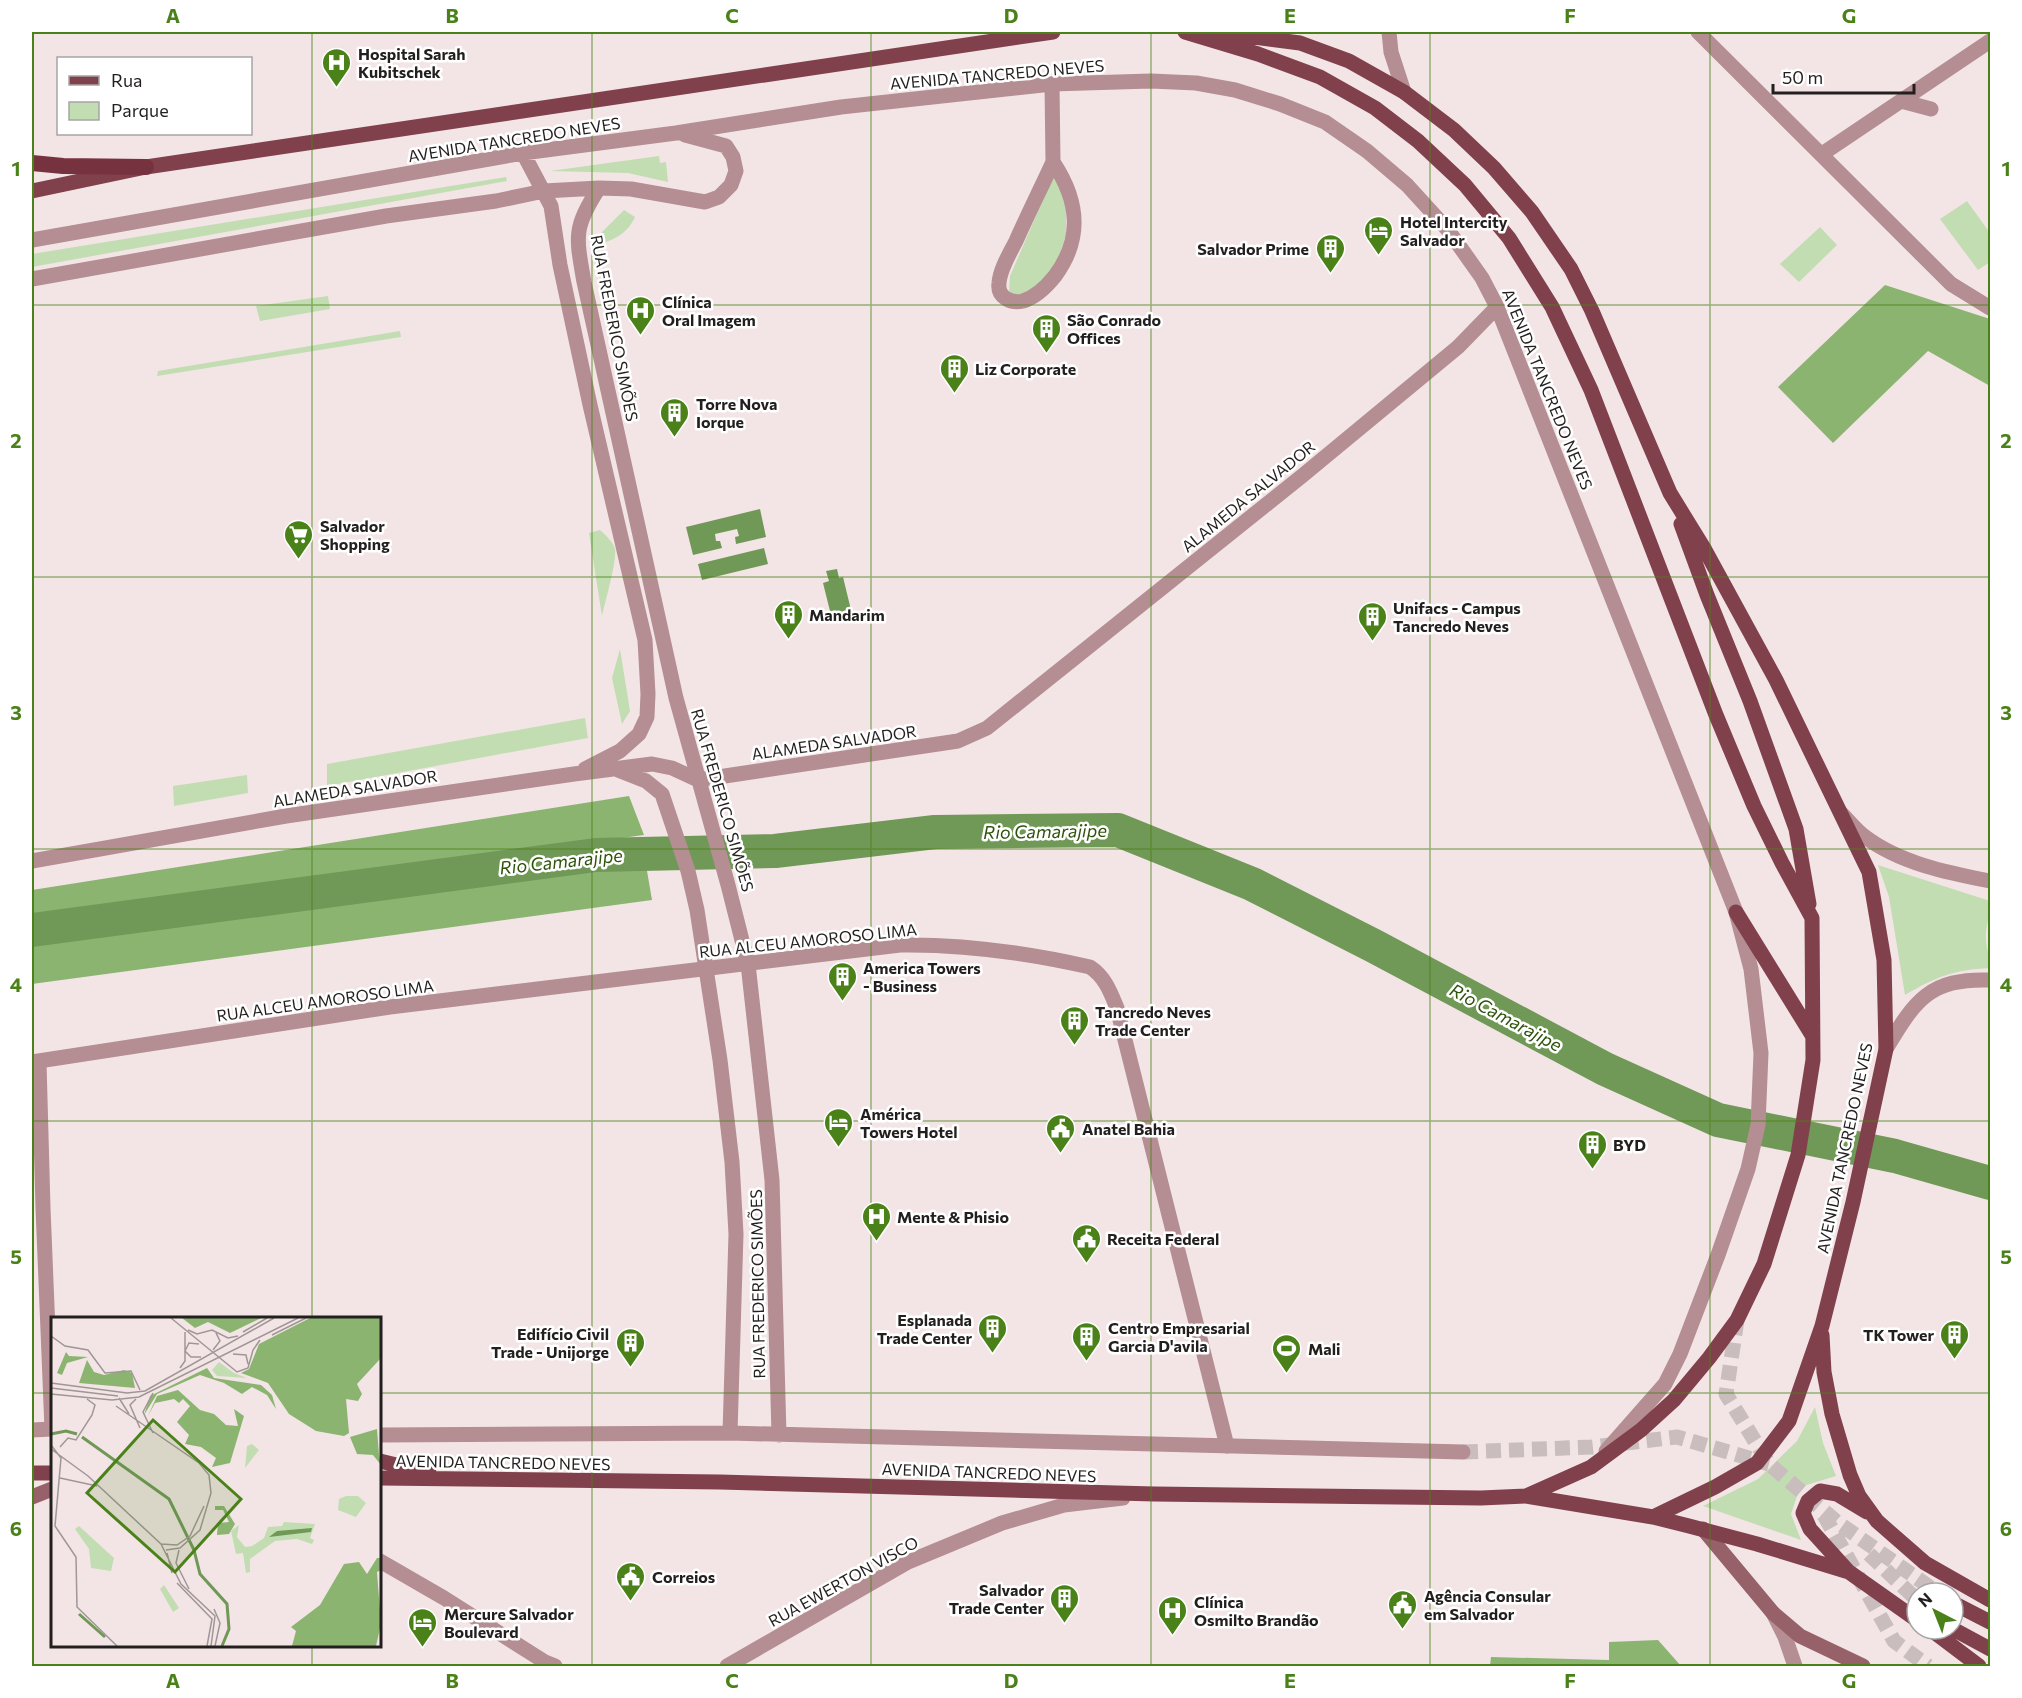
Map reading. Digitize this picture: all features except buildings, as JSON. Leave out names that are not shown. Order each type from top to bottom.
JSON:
[{"type":"highway","points":[[32,163],[146,167]]},
{"type":"main road","name":"AVENIDA TANCREDO NEVES","points":[[32,191],[146,167],[1053,32]]},
{"type":"main road","name":"AVENIDA TANCREDO NEVES","points":[[381,1478],[720,1482],[1154,1494],[1481,1498],[1526,1496],[1591,1467],[1641,1430],[1666,1408],[1709,1358],[1737,1320],[1764,1264],[1798,1155],[1813,1060],[1812,918],[1772,844],[1733,755],[1591,390],[1552,307],[1509,238],[1466,185],[1418,141],[1375,108],[1320,77],[1258,54],[1185,32]]},
{"type":"main road","name":"AVENIDA TANCREDO NEVES","points":[[1216,32],[1300,43],[1349,61],[1404,92],[1454,130],[1494,168],[1532,212],[1571,269],[1592,311],[1670,493],[1705,550],[1776,680],[1842,813],[1869,872],[1884,960],[1886,1049],[1853,1202],[1822,1326]]},
{"type":"main road","points":[[1670,493],[1707,595],[1747,693],[1796,829],[1812,918]]},
{"type":"main road","points":[[1736,912],[1812,1035]]},
{"type":"main road","points":[[1822,1326],[1824,1372],[1832,1414],[1850,1475],[1870,1514]]},
{"type":"main road","points":[[1653,1517],[1758,1463],[1789,1421],[1822,1326]]},
{"type":"main road","points":[[381,1461],[453,1479]]},
{"type":"main road","points":[[32,1473],[51,1473]]},
{"type":"main road","points":[[32,1497],[51,1489]]},
{"type":"main road","points":[[1905,1612],[1849,1572],[1810,1529],[1803,1513],[1808,1501],[1820,1491],[1837,1494],[1870,1514],[1925,1563],[1990,1600]]},
{"type":"main road","points":[[1526,1496],[1653,1517],[1757,1544],[1849,1572]]},
{"type":"main road","points":[[1703,1529],[1773,1613],[1800,1636],[1863,1666]]},
{"type":"main road","points":[[1965,1609],[1990,1622]]},
{"type":"main road","points":[[1965,1635],[1990,1649]]},
{"type":"main road","points":[[1946,1641],[1979,1666]]},
{"type":"street","points":[[1389,32],[1390,51],[1404,92]]},
{"type":"street","points":[[1698,32],[1951,284],[1990,308]]},
{"type":"street","points":[[1822,154],[1990,40]]},
{"type":"street","name":"AVENIDA TANCREDO NEVES","points":[[32,240],[523,153],[676,133],[841,107],[1052,84],[1151,81],[1196,83],[1235,90],[1280,104],[1325,122],[1367,151],[1407,184],[1448,230],[1482,278],[1497,308],[1736,912],[1751,969],[1761,1053],[1758,1125],[1740,1195],[1680,1354],[1665,1384],[1591,1467]]},
{"type":"street","points":[[1052,84],[1053,162],[998,283],[1004,298],[1012,302],[1021,302],[1034,297],[1050,281],[1065,262],[1074,238],[1076,216],[1062,175],[1053,162]]},
{"type":"street","points":[[1901,101],[1931,109]]},
{"type":"street","points":[[32,279],[386,216],[496,201],[544,191],[631,189],[705,202],[719,197],[731,185],[736,171],[733,157],[726,146],[676,133]]},
{"type":"street","points":[[523,153],[551,206],[560,265],[590,405],[645,640],[648,706],[647,717],[639,734],[620,751],[574,774]]},
{"type":"street","name":"RUA FREDERICO SIMÕES","points":[[599,188],[584,211],[578,230],[579,250],[676,698],[748,964],[772,1180],[779,1435]]},
{"type":"street","name":"ALAMEDA SALVADOR","points":[[32,861],[286,816],[574,774],[652,764],[672,768],[698,780],[958,741],[987,729],[1302,476],[1458,347],[1497,308]]},
{"type":"street","points":[[590,405],[610,429],[617,454],[624,461]]},
{"type":"street","points":[[645,640],[676,698]]},
{"type":"street","name":"RUA FREDERICO SIMÕES","points":[[615,769],[646,781],[662,794],[688,871],[697,910],[707,968],[732,1162],[736,1234],[730,1433]]},
{"type":"street","points":[[1842,813],[1863,835],[1899,856],[1957,875],[1990,881]]},
{"type":"street","name":"RUA ALCEU AMOROSO LIMA","points":[[35,1062],[390,1008],[900,945],[934,944],[982,949],[1090,967],[1100,974],[1108,985],[1117,1008],[1227,1446]]},
{"type":"street","points":[[1886,1049],[1907,1014],[1929,992],[1946,984],[1971,980],[1990,981]]},
{"type":"street","points":[[35,1062],[51,1404]]},
{"type":"street","points":[[32,1430],[51,1429]]},
{"type":"street","name":"AVENIDA TANCREDO NEVES","points":[[381,1435],[730,1433],[1463,1452]]},
{"type":"street","name":"RUA EWERTON VISCO","points":[[727,1666],[908,1562],[992,1528],[1064,1505],[1154,1494]]},
{"type":"street","points":[[381,1562],[444,1598],[544,1662],[555,1666]]},
{"type":"street","points":[[1773,1613],[1785,1637],[1795,1666]]},
{"type":"green space","points":[[659,156],[660,163],[666,162],[668,182],[628,173],[550,171]]},
{"type":"green space","points":[[1055,172],[1066,203],[1066,234],[1059,259],[1038,287],[1014,297],[1009,291],[1010,276]]},
{"type":"green space","points":[[506,177],[507,181],[32,267],[32,254]]},
{"type":"green space","points":[[1967,201],[1990,233],[1990,262],[1978,270],[1940,219]]},
{"type":"green space","points":[[624,210],[635,217],[630,226],[611,240],[606,242],[601,239],[601,233]]},
{"type":"green space","points":[[1820,227],[1837,245],[1799,282],[1780,264]]},
{"type":"green space","points":[[328,296],[330,309],[260,321],[256,306]]},
{"type":"green space","points":[[400,331],[401,337],[157,376],[158,371]]},
{"type":"green space","points":[[600,530],[615,549],[613,572],[602,616],[589,533]]},
{"type":"green space","points":[[620,649],[630,711],[622,724],[612,678]]},
{"type":"green space","points":[[585,718],[588,738],[327,786],[327,764]]},
{"type":"green space","points":[[247,775],[248,793],[174,806],[173,786]]},
{"type":"green space","points":[[1878,865],[1990,901],[1986,943],[1990,968],[1946,975],[1905,995],[1889,897]]},
{"type":"green space","points":[[1815,1407],[1823,1443],[1836,1476],[1800,1487],[1791,1514],[1801,1540],[1703,1506],[1758,1479],[1797,1441]]},
{"type":"shaded area","points":[[1885,285],[1990,319],[1990,386],[1928,351],[1833,443],[1778,387]]},
{"type":"shaded area","points":[[760,509],[766,537],[736,544],[735,537],[739,536],[737,529],[715,534],[716,541],[720,541],[722,548],[693,555],[686,527]]},
{"type":"shaded area","points":[[764,548],[768,564],[702,580],[698,564]]},
{"type":"shaded area","points":[[837,569],[839,578],[843,577],[851,610],[831,615],[823,583],[829,581],[826,571]]},
{"type":"shaded area","points":[[629,796],[644,835],[32,918],[32,890]]},
{"type":"shaded area","points":[[646,865],[652,900],[32,984],[32,940]]},
{"type":"shaded area","points":[[1658,1640],[1681,1666],[1490,1666],[1491,1657],[1609,1660],[1609,1642]]},
{"type":"waterway","name":"Rio Camarajipe","points":[[32,930],[596,855],[775,851],[935,832],[1118,830],[1252,884],[1605,1069],[1718,1120],[1895,1156],[1990,1183]]},
{"type":"tunnel","points":[[1737,1320],[1726,1394],[1769,1464],[1837,1522],[1921,1581]]},
{"type":"tunnel","points":[[1463,1452],[1592,1447],[1677,1437],[1769,1464]]},
{"type":"tunnel","points":[[1824,1515],[1894,1641],[1928,1666]]},
{"type":"tunnel","points":[[1869,1554],[1905,1588]]},
{"type":"place","name":"Hospital Sarah Kubitschek","points":[[337,88]]},
{"type":"place","name":"Hotel Intercity Salvador","points":[[1379,256]]},
{"type":"place","name":"Salvador Prime","points":[[1330,274]]},
{"type":"place","name":"Clínica Oral Imagem","points":[[641,336]]},
{"type":"place","name":"São Conrado Offices","points":[[1046,354]]},
{"type":"place","name":"Liz Corporate","points":[[954,394]]},
{"type":"place","name":"Torre Nova Iorque","points":[[675,438]]},
{"type":"place","name":"Salvador Shopping","points":[[299,560]]},
{"type":"place","name":"Mandarim","points":[[788,640]]},
{"type":"place","name":"Unifacs - Campus Tancredo Neves","points":[[1372,642]]},
{"type":"place","name":"America Towers - Business","points":[[842,1002]]},
{"type":"place","name":"Tancredo Neves Trade Center","points":[[1074,1046]]},
{"type":"place","name":"América Towers Hotel","points":[[839,1148]]},
{"type":"place","name":"Anatel Bahia","points":[[1061,1154]]},
{"type":"place","name":"BYD","points":[[1592,1170]]},
{"type":"place","name":"Mente & Phisio","points":[[876,1242]]},
{"type":"place","name":"Receita Federal","points":[[1086,1264]]},
{"type":"place","name":"Esplanada Trade Center","points":[[993,1354]]},
{"type":"place","name":"TK Tower","points":[[1955,1360]]},
{"type":"place","name":"Centro Empresarial Garcia D'avila","points":[[1087,1362]]},
{"type":"place","name":"Edifício Civil Trade - Unijorge","points":[[630,1368]]},
{"type":"place","name":"Mali","points":[[1287,1374]]},
{"type":"place","name":"Correios","points":[[631,1602]]},
{"type":"place","name":"Salvador Trade Center","points":[[1065,1624]]},
{"type":"place","name":"Agência Consular em Salvador","points":[[1403,1630]]},
{"type":"place","name":"Clínica Osmilto Brandão","points":[[1173,1636]]},
{"type":"place","name":"Mercure Salvador Boulevard","points":[[423,1648]]}]
